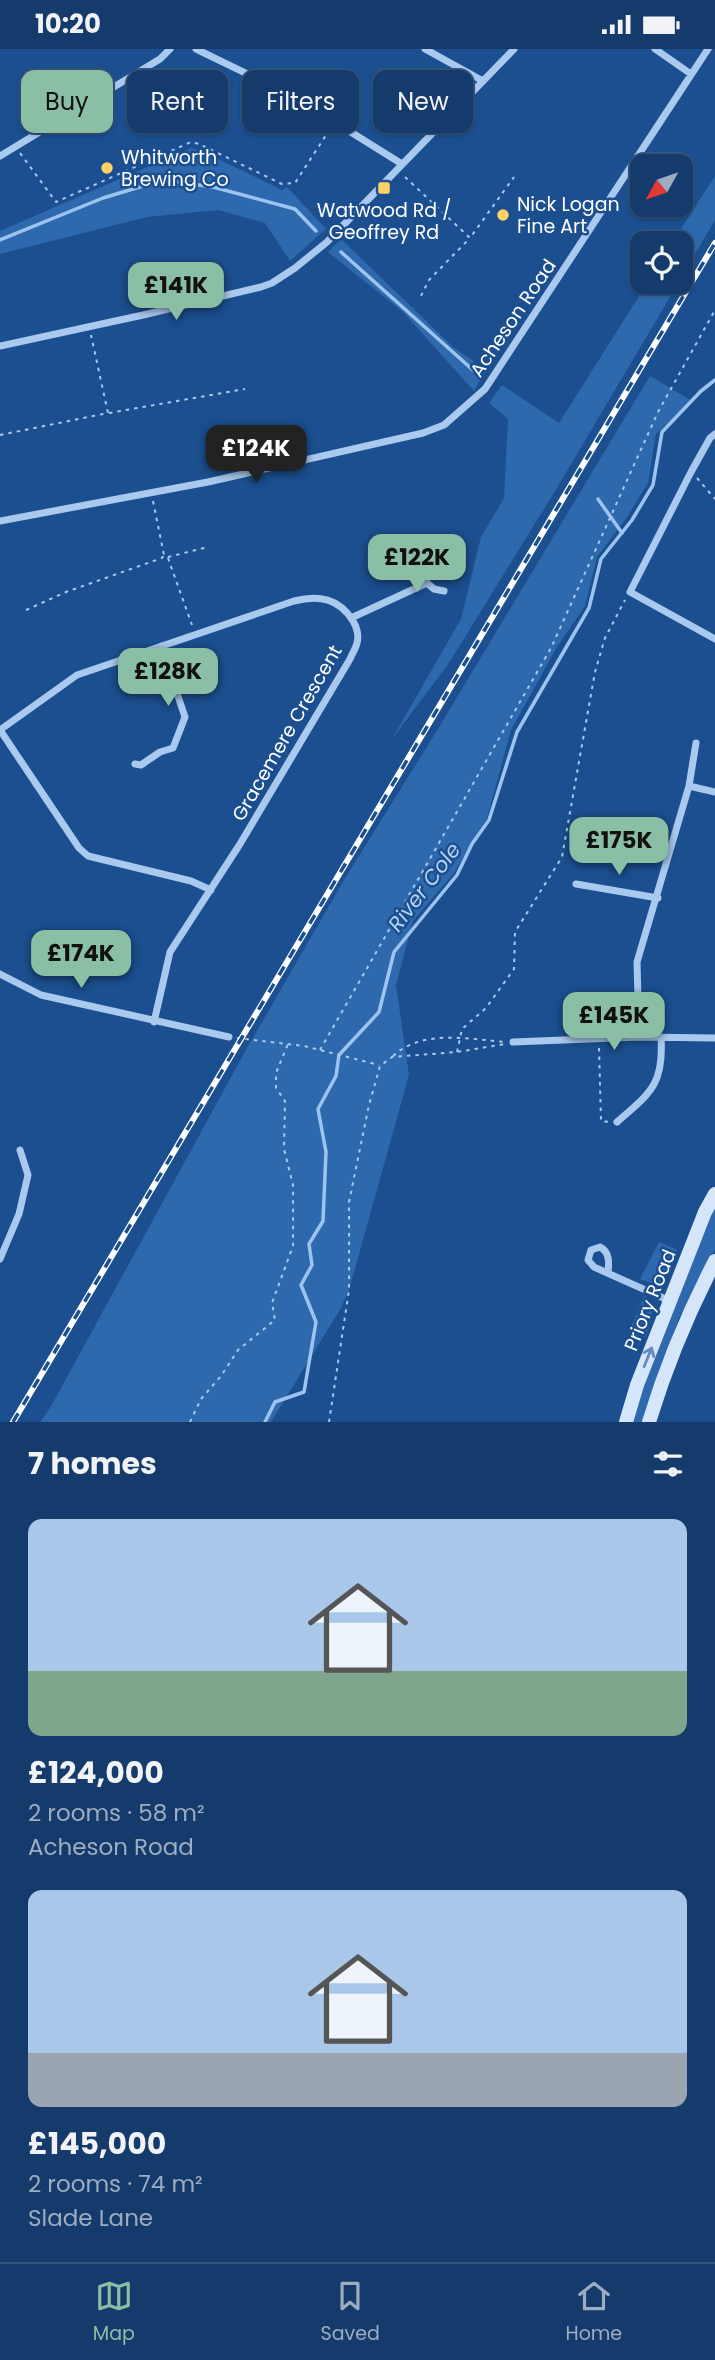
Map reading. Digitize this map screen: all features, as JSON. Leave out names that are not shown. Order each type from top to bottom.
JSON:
[{"type":"street","points":[[0,156],[160,59],[170,49]]},
{"type":"street","points":[[195,49],[242,72]]},
{"type":"street","points":[[425,49],[483,81]]},
{"type":"street","points":[[0,346],[244,292],[272,283],[327,242],[513,49]]},
{"type":"street","points":[[655,49],[691,74]]},
{"type":"street","name":"Acheson Road","points":[[0,521],[152,493],[423,433],[444,425],[485,390],[708,49]]},
{"type":"street","points":[[350,133],[400,167]]},
{"type":"street","points":[[715,434],[691,472],[629,592],[715,639]]},
{"type":"street","points":[[425,568],[427,583],[434,589],[444,591]]},
{"type":"street","points":[[211,890],[191,881],[88,856],[79,848],[0,730],[77,675],[160,646],[309,597],[334,601],[351,618],[427,583]]},
{"type":"street","name":"Gracemere Crescent","points":[[155,1022],[170,953],[211,890],[358,643],[358,634],[351,618]]},
{"type":"street","points":[[135,764],[141,765],[160,752],[173,748],[185,717],[160,646]]},
{"type":"street","points":[[639,1037],[637,962],[689,786],[696,743]]},
{"type":"street","points":[[689,786],[715,792]]},
{"type":"street","points":[[576,884],[658,898]]},
{"type":"street","points":[[0,974],[41,995],[229,1037]]},
{"type":"street","points":[[513,1042],[639,1037],[715,1038]]},
{"type":"street","points":[[617,1122],[650,1093],[659,1076],[662,1062],[660,1038]]},
{"type":"street","points":[[0,1259],[19,1214],[28,1175],[20,1150]]},
{"type":"street","name":"Priory Road","points":[[626,1422],[637,1385],[705,1212],[715,1194]]},
{"type":"street","name":"Priory Road","points":[[649,1422],[686,1317],[715,1261]]},
{"type":"street","points":[[608,1273],[670,1301]]},
{"type":"path","points":[[16,147],[55,202],[191,142],[282,184],[295,183],[327,133]]},
{"type":"path","points":[[400,167],[470,238]]},
{"type":"path","points":[[421,296],[429,280],[470,238],[514,177]]},
{"type":"path","points":[[320,1050],[551,648],[658,412],[715,310]]},
{"type":"path","points":[[89,327],[108,413]]},
{"type":"path","points":[[0,435],[245,389]]},
{"type":"path","points":[[691,472],[715,499]]},
{"type":"path","points":[[152,493],[166,556],[196,635]]},
{"type":"path","points":[[26,610],[66,592],[166,556],[208,547]]},
{"type":"path","points":[[457,1052],[462,1029],[486,1008],[514,969],[515,932],[562,857],[595,672],[605,638],[629,592]]},
{"type":"path","points":[[229,1037],[320,1050],[380,1066]]},
{"type":"path","points":[[329,1422],[349,1290],[349,1202],[380,1066],[404,1046],[446,1037],[513,1042]]},
{"type":"path","points":[[598,1039],[601,1121],[617,1122]]},
{"type":"path","points":[[392,1057],[457,1052],[513,1042]]},
{"type":"path","points":[[190,1422],[201,1399],[221,1376],[238,1350],[275,1320],[272,1303],[293,1246],[293,1185],[284,1149],[285,1101],[276,1088],[276,1073],[288,1044]]},
{"type":"shaded area","points":[[191,148],[282,190],[287,187],[326,229],[290,261],[265,223],[219,210],[147,217],[0,254],[0,231]]},
{"type":"shaded area","points":[[715,176],[715,220],[693,258],[693,231],[680,231],[689,217],[693,217],[693,210]]},
{"type":"shaded area","points":[[341,239],[453,347],[486,370],[474,391],[403,312],[328,252]]},
{"type":"shaded area","points":[[640,294],[672,294],[449,663],[392,739],[461,619],[481,537],[504,498],[508,419],[489,403],[502,385],[559,423]]},
{"type":"shaded area","points":[[650,376],[692,401],[656,434],[648,483],[597,557],[585,606],[557,647],[511,730],[487,818],[454,873],[413,921],[396,985],[409,1075],[349,1290],[341,1308],[271,1422],[40,1422],[247,1048],[344,880]]},
{"type":"shaded area","points":[[715,1206],[715,1249],[679,1318],[644,1422],[631,1422],[645,1377]]},
{"type":"shaded area","points":[[659,1242],[677,1250],[661,1284],[657,1285],[640,1279]]},
{"type":"shaded area","points":[[645,1295],[652,1316],[645,1337],[629,1332]]},
{"type":"waterway","points":[[0,240],[103,198],[163,180],[213,187],[295,209],[316,231]]},
{"type":"waterway","points":[[341,252],[474,371]]},
{"type":"waterway","name":"River Cole","points":[[265,1422],[275,1402],[304,1392],[316,1322],[301,1285],[312,1265],[309,1244],[323,1221],[326,1152],[318,1109],[336,1076],[339,1055],[379,1012],[394,952],[457,875],[472,844],[489,820],[517,732],[589,608],[601,559],[632,520],[653,485],[662,432],[715,380]]},
{"type":"waterway","points":[[598,499],[622,533]]},
{"type":"railway","points":[[13,1422],[715,243]]},
{"type":"place","name":"Whitworth Brewing Co","points":[[107,168]]},
{"type":"place","name":"Watwood Rd / Geoffrey Rd","points":[[384,188]]},
{"type":"place","name":"Nick Logan Fine Art","points":[[503,215]]}]
